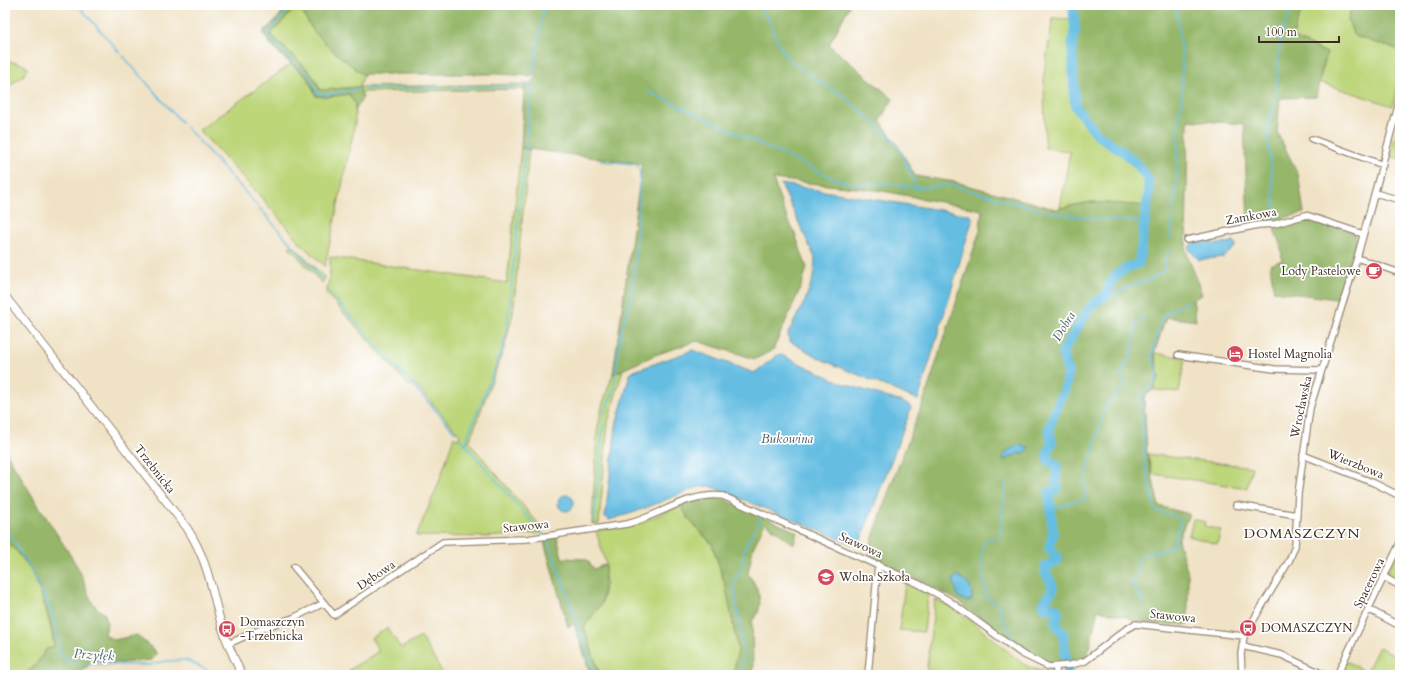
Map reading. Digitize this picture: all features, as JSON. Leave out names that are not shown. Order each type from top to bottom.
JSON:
[{"type":"street","name":"Wrocławska","points":[[1242,675],[1242,646],[1244,636],[1292,554],[1295,546],[1303,455],[1310,408],[1357,258],[1400,99]]},
{"type":"street","points":[[1312,139],[1383,165]]},
{"type":"street","points":[[1375,193],[1400,200]]},
{"type":"street","name":"Zamkowa","points":[[1187,240],[1258,225],[1275,224],[1306,215],[1363,234]]},
{"type":"street","points":[[1357,258],[1400,273]]},
{"type":"street","name":"Trzebnicka","points":[[6,298],[187,528],[201,552],[207,567],[228,644],[242,675]]},
{"type":"street","points":[[1178,355],[1274,369],[1321,370]]},
{"type":"street","name":"Wierzbowa","points":[[1303,455],[1368,480],[1400,496]]},
{"type":"street","name":"Stawowa","points":[[443,542],[527,539],[627,524],[640,521],[693,498],[714,495],[723,496],[878,564],[948,600],[1022,654],[1042,664],[1056,668],[1085,661],[1135,624],[1244,636]]},
{"type":"street","points":[[1236,505],[1297,515]]},
{"type":"street","name":"Dębowa","points":[[294,567],[332,613],[337,614],[443,542]]},
{"type":"street","name":"Spacerowa","points":[[1336,675],[1400,543]]},
{"type":"street","points":[[868,675],[878,564]]},
{"type":"street","points":[[1384,577],[1400,586]]},
{"type":"street","points":[[228,644],[266,627],[293,618],[324,603]]},
{"type":"street","points":[[1368,609],[1400,626]]},
{"type":"street","points":[[1242,646],[1282,655],[1325,675]]},
{"type":"street","points":[[1056,668],[1056,675]]},
{"type":"green space","points":[[287,5],[298,5],[270,35],[305,67],[311,74],[320,90],[359,87],[363,97],[355,111],[355,104],[349,94],[326,97],[316,96],[308,78],[276,51],[267,39],[263,32],[278,18]]},
{"type":"green space","points":[[298,5],[314,32],[333,51],[364,74],[359,87],[320,90],[311,75],[298,60],[270,34]]},
{"type":"green space","points":[[298,5],[850,5],[829,45],[893,99],[880,120],[900,149],[915,176],[955,182],[1056,209],[1091,202],[1149,206],[1150,180],[1146,173],[1123,150],[1098,133],[1077,106],[1075,46],[1077,22],[1076,5],[1303,5],[1292,37],[1327,53],[1316,97],[1280,98],[1277,132],[1298,174],[1304,213],[1276,220],[1248,224],[1244,124],[1188,120],[1186,251],[1202,295],[1193,299],[1196,321],[1166,317],[1154,354],[1159,377],[1153,390],[1144,397],[1147,454],[1159,506],[1189,514],[1178,540],[1188,574],[1188,625],[1137,622],[1127,617],[1098,610],[1087,657],[1060,663],[1043,662],[953,598],[917,579],[872,559],[869,549],[888,493],[925,397],[980,230],[982,210],[883,191],[773,179],[783,209],[795,234],[807,268],[800,289],[773,350],[755,359],[697,341],[655,355],[613,374],[642,164],[521,148],[524,89],[538,76],[496,74],[362,74],[333,51],[314,32]]},
{"type":"green space","points":[[1303,5],[1352,5],[1348,20],[1354,36],[1400,50],[1400,78],[1393,106],[1319,82],[1327,53],[1292,37]]},
{"type":"green space","points":[[1352,5],[1400,5],[1400,50],[1354,36],[1348,20]]},
{"type":"green space","points":[[1053,18],[1071,19],[1073,28],[1069,43],[1074,96],[1073,108],[1097,136],[1120,152],[1142,176],[1147,185],[1146,206],[1091,202],[1060,208],[1070,151],[1045,148],[1044,73]]},
{"type":"green space","points":[[5,60],[22,64],[28,68],[23,76],[5,89]]},
{"type":"green space","points":[[291,64],[307,77],[316,96],[326,97],[349,94],[355,104],[355,124],[325,266],[303,246],[261,197],[199,130]]},
{"type":"green space","points":[[528,84],[524,89],[365,92],[361,92],[359,87]]},
{"type":"green space","points":[[1400,120],[1400,159],[1390,156]]},
{"type":"green space","points":[[521,148],[529,150],[513,313],[504,348],[469,442],[542,528],[542,533],[486,537],[416,536],[438,485],[454,436],[457,440],[460,435],[414,383],[409,386],[326,293],[330,277],[330,257],[507,283]]},
{"type":"green space","points":[[1311,218],[1355,233],[1356,241],[1337,299],[1274,291],[1270,265],[1282,260],[1281,247],[1274,229],[1295,220]]},
{"type":"green space","points":[[293,245],[325,278],[322,283],[289,247]]},
{"type":"green space","points":[[1155,353],[1185,358],[1179,392],[1153,390],[1159,377]]},
{"type":"green space","points":[[623,369],[608,422],[599,524],[592,524],[597,432],[602,406],[613,374]]},
{"type":"green space","points":[[5,450],[22,480],[78,568],[94,605],[105,614],[107,623],[105,635],[114,640],[137,635],[156,652],[156,656],[152,660],[120,663],[95,660],[77,675],[23,675],[36,665],[46,649],[54,647],[47,611],[38,586],[26,563],[5,538]]},
{"type":"green space","points":[[1147,454],[1252,467],[1247,488],[1153,474]]},
{"type":"green space","points":[[697,498],[721,498],[797,532],[794,544],[765,523],[753,548],[748,574],[758,591],[760,604],[759,610],[752,621],[753,668],[751,675],[733,675],[738,650],[726,587],[712,544],[688,518],[681,505]]},
{"type":"green space","points":[[681,505],[688,518],[712,544],[726,587],[738,650],[733,675],[600,675],[584,627],[602,603],[606,582],[604,571],[606,564],[596,531],[641,523]]},
{"type":"green space","points":[[1193,519],[1205,522],[1204,526],[1221,530],[1217,544],[1189,536]]},
{"type":"green space","points":[[557,536],[562,558],[586,559],[594,569],[606,564],[602,603],[584,627],[600,675],[591,675],[574,624],[568,627],[544,542]]},
{"type":"green space","points":[[5,538],[26,563],[38,586],[47,611],[54,647],[45,653],[28,673],[22,675],[10,675],[6,671]]},
{"type":"green space","points":[[1400,547],[1400,583],[1386,575]]},
{"type":"green space","points":[[905,584],[928,594],[924,632],[899,630]]},
{"type":"green space","points":[[935,600],[956,610],[1028,667],[1055,673],[1055,675],[926,675]]},
{"type":"green space","points":[[387,628],[401,648],[421,637],[444,675],[352,675],[349,670],[379,651],[371,638]]},
{"type":"green space","points":[[1379,647],[1400,659],[1400,675],[1339,675],[1346,661],[1366,672]]},
{"type":"water","points":[[781,184],[970,215],[973,218],[918,400],[823,360],[789,341],[788,333],[805,301],[814,275],[815,258]]},
{"type":"water","points":[[1208,241],[1216,244],[1234,242],[1236,246],[1224,257],[1199,260],[1189,248],[1192,243]]},
{"type":"water","name":"Bukowina","points":[[693,350],[754,373],[779,354],[842,383],[908,404],[911,408],[908,417],[860,542],[852,544],[710,486],[698,487],[635,512],[609,520],[605,517],[616,426],[630,374],[634,371]]},
{"type":"water","points":[[1019,445],[1029,448],[1024,454],[1020,453],[1004,460],[1003,456],[1006,452]]},
{"type":"water","points":[[566,495],[572,497],[574,503],[572,509],[566,511],[560,509],[558,503],[560,497]]},
{"type":"water","points":[[958,576],[965,581],[971,589],[972,600],[966,601],[958,597],[953,579]]},
{"type":"waterway","points":[[78,5],[120,53]]},
{"type":"waterway","points":[[294,5],[268,31],[268,36],[293,62],[309,74],[317,93],[325,95],[359,89]]},
{"type":"waterway","points":[[533,75],[544,5]]},
{"type":"waterway","points":[[759,5],[770,22],[776,39],[788,59],[814,78],[844,96],[887,134],[899,148],[917,187]]},
{"type":"waterway","name":"Dobra","points":[[1068,675],[1063,633],[1056,624],[1058,611],[1056,608],[1045,608],[1043,605],[1053,589],[1045,572],[1045,567],[1057,561],[1058,558],[1049,548],[1053,533],[1049,492],[1057,489],[1056,465],[1048,460],[1047,456],[1052,442],[1049,429],[1066,386],[1068,372],[1062,353],[1086,313],[1095,302],[1107,295],[1108,288],[1114,278],[1122,271],[1139,263],[1149,191],[1148,180],[1138,165],[1122,151],[1098,135],[1075,106],[1072,45],[1075,29],[1073,5]]},
{"type":"waterway","points":[[1170,239],[1177,177],[1179,112],[1182,102],[1182,53],[1176,5]]},
{"type":"waterway","points":[[1276,218],[1268,140],[1269,121],[1275,105],[1280,40],[1284,26],[1290,15],[1291,5]]},
{"type":"waterway","points":[[123,56],[182,123]]},
{"type":"waterway","points":[[364,89],[532,86],[507,328],[502,350],[468,435],[466,446]]},
{"type":"waterway","points":[[647,91],[835,179],[855,184],[884,183],[919,188],[952,185],[1043,211]]},
{"type":"waterway","points":[[186,127],[236,182]]},
{"type":"waterway","points":[[594,522],[604,414],[614,389],[622,327],[630,303],[634,280],[640,176],[639,168],[635,164],[600,161]]},
{"type":"waterway","points":[[238,184],[322,279]]},
{"type":"waterway","points":[[1048,212],[1097,219],[1146,222]]},
{"type":"waterway","points":[[1107,295],[1118,293],[1130,286],[1153,278],[1164,270],[1165,260],[1170,250]]},
{"type":"waterway","points":[[328,291],[455,432]]},
{"type":"waterway","points":[[1144,604],[1132,584],[1138,572],[1137,567],[1139,558],[1144,554],[1159,552],[1175,544],[1176,534],[1181,521],[1172,515],[1155,510],[1145,464],[1141,396],[1154,384],[1158,374],[1152,355],[1162,316],[1188,301]]},
{"type":"waterway","points":[[1051,512],[1065,504],[1081,501],[1086,496],[1085,481],[1105,406],[1123,388],[1124,384],[1121,372],[1131,357],[1136,325],[1144,316]]},
{"type":"waterway","points":[[459,437],[543,535]]},
{"type":"waterway","points":[[1006,480],[1000,537],[984,542],[982,549],[982,563],[987,597],[1001,608],[1001,614],[1013,638]]},
{"type":"waterway","points":[[742,675],[744,654],[733,582],[742,568],[744,550],[760,518]]},
{"type":"waterway","name":"Przyłęk","points":[[5,527],[40,588],[53,619],[58,636],[60,654],[68,662],[80,664],[149,665],[166,661],[186,660],[218,675]]},
{"type":"waterway","points":[[548,539],[595,675]]},
{"type":"place","name":"Lody Pastelowe","points":[[1374,271]]},
{"type":"place","name":"Hostel Magnolia","points":[[1235,354]]},
{"type":"place","name":"Wolna Szkoła","points":[[826,577]]},
{"type":"place","name":"DOMASZCZYN","points":[[1248,628]]},
{"type":"place","name":"Domaszczyn -Trzebnicka","points":[[227,629]]},
{"type":"district","name":"DOMASZCZYN","points":[[1302,533]]}]
